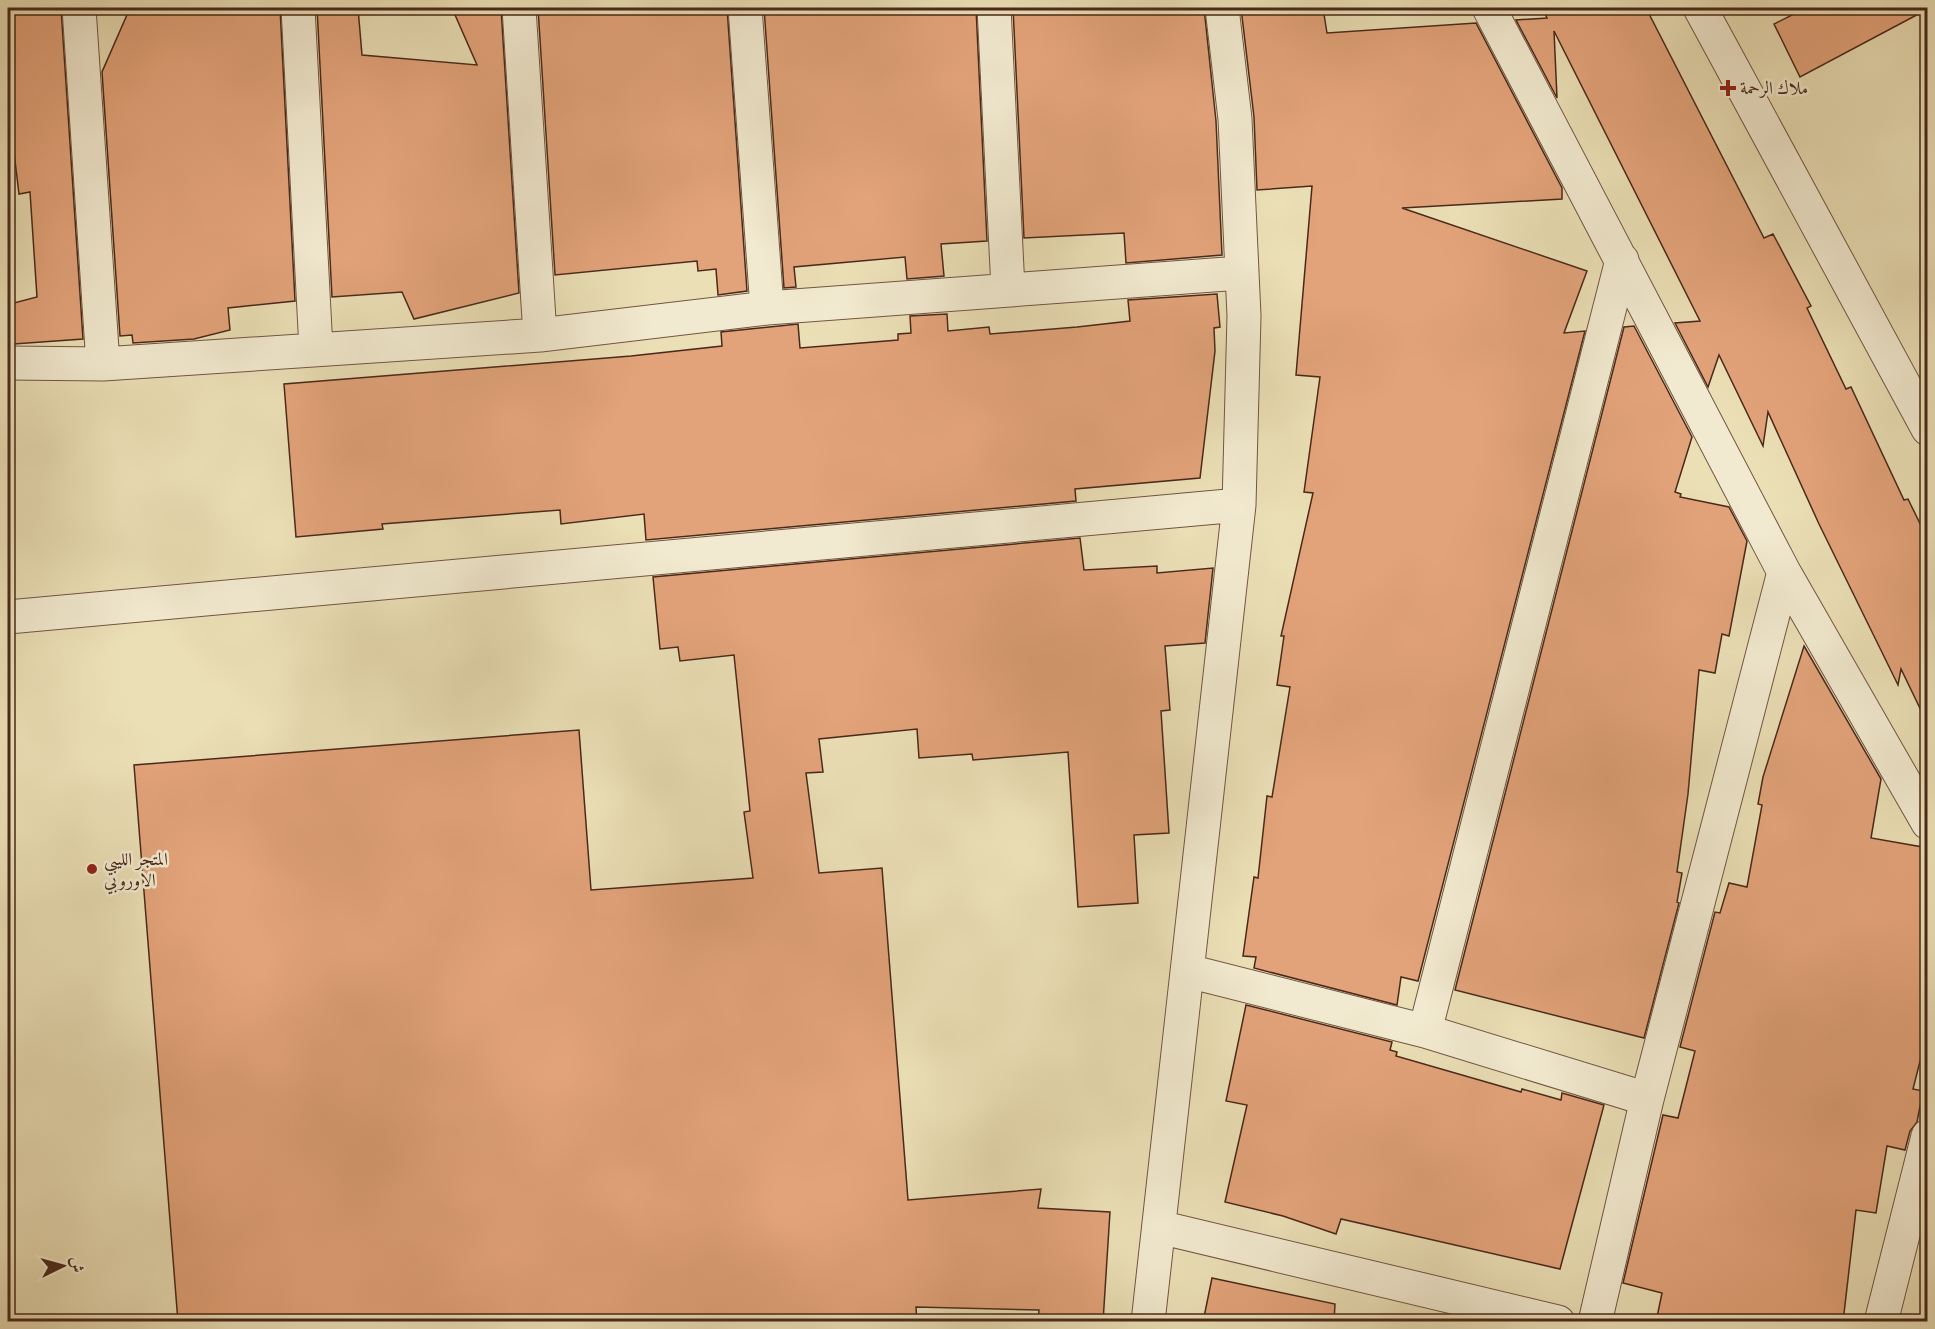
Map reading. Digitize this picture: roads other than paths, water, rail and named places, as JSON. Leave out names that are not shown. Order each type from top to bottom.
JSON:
[{"type":"street","points":[[79,8],[102,364]]},
{"type":"street","points":[[298,8],[316,349]]},
{"type":"street","points":[[519,8],[540,334]]},
{"type":"street","points":[[745,8],[767,308]]},
{"type":"street","points":[[994,8],[1008,290]]},
{"type":"street","points":[[1148,1322],[1239,505],[1244,316],[1240,273],[1235,119],[1222,8]]},
{"type":"street","points":[[1490,8],[1784,572],[1928,823]]},
{"type":"street","points":[[1700,8],[1928,429]]},
{"type":"street","points":[[1425,1031],[1623,260]]},
{"type":"street","points":[[8,363],[102,364],[540,334],[767,308],[1240,273]]},
{"type":"street","points":[[8,617],[1239,505]]},
{"type":"street","points":[[1595,1322],[1647,1099],[1784,572]]},
{"type":"street","points":[[1188,971],[1425,1031],[1647,1099]]},
{"type":"street","points":[[1881,1322],[1928,1136]]},
{"type":"street","points":[[1159,1227],[1557,1322]]},
{"type":"place","name":"ملاك الرحمة","points":[[1728,88]]},
{"type":"place","name":"المتجر الليبي الاوروبي","points":[[92,869]]}]
